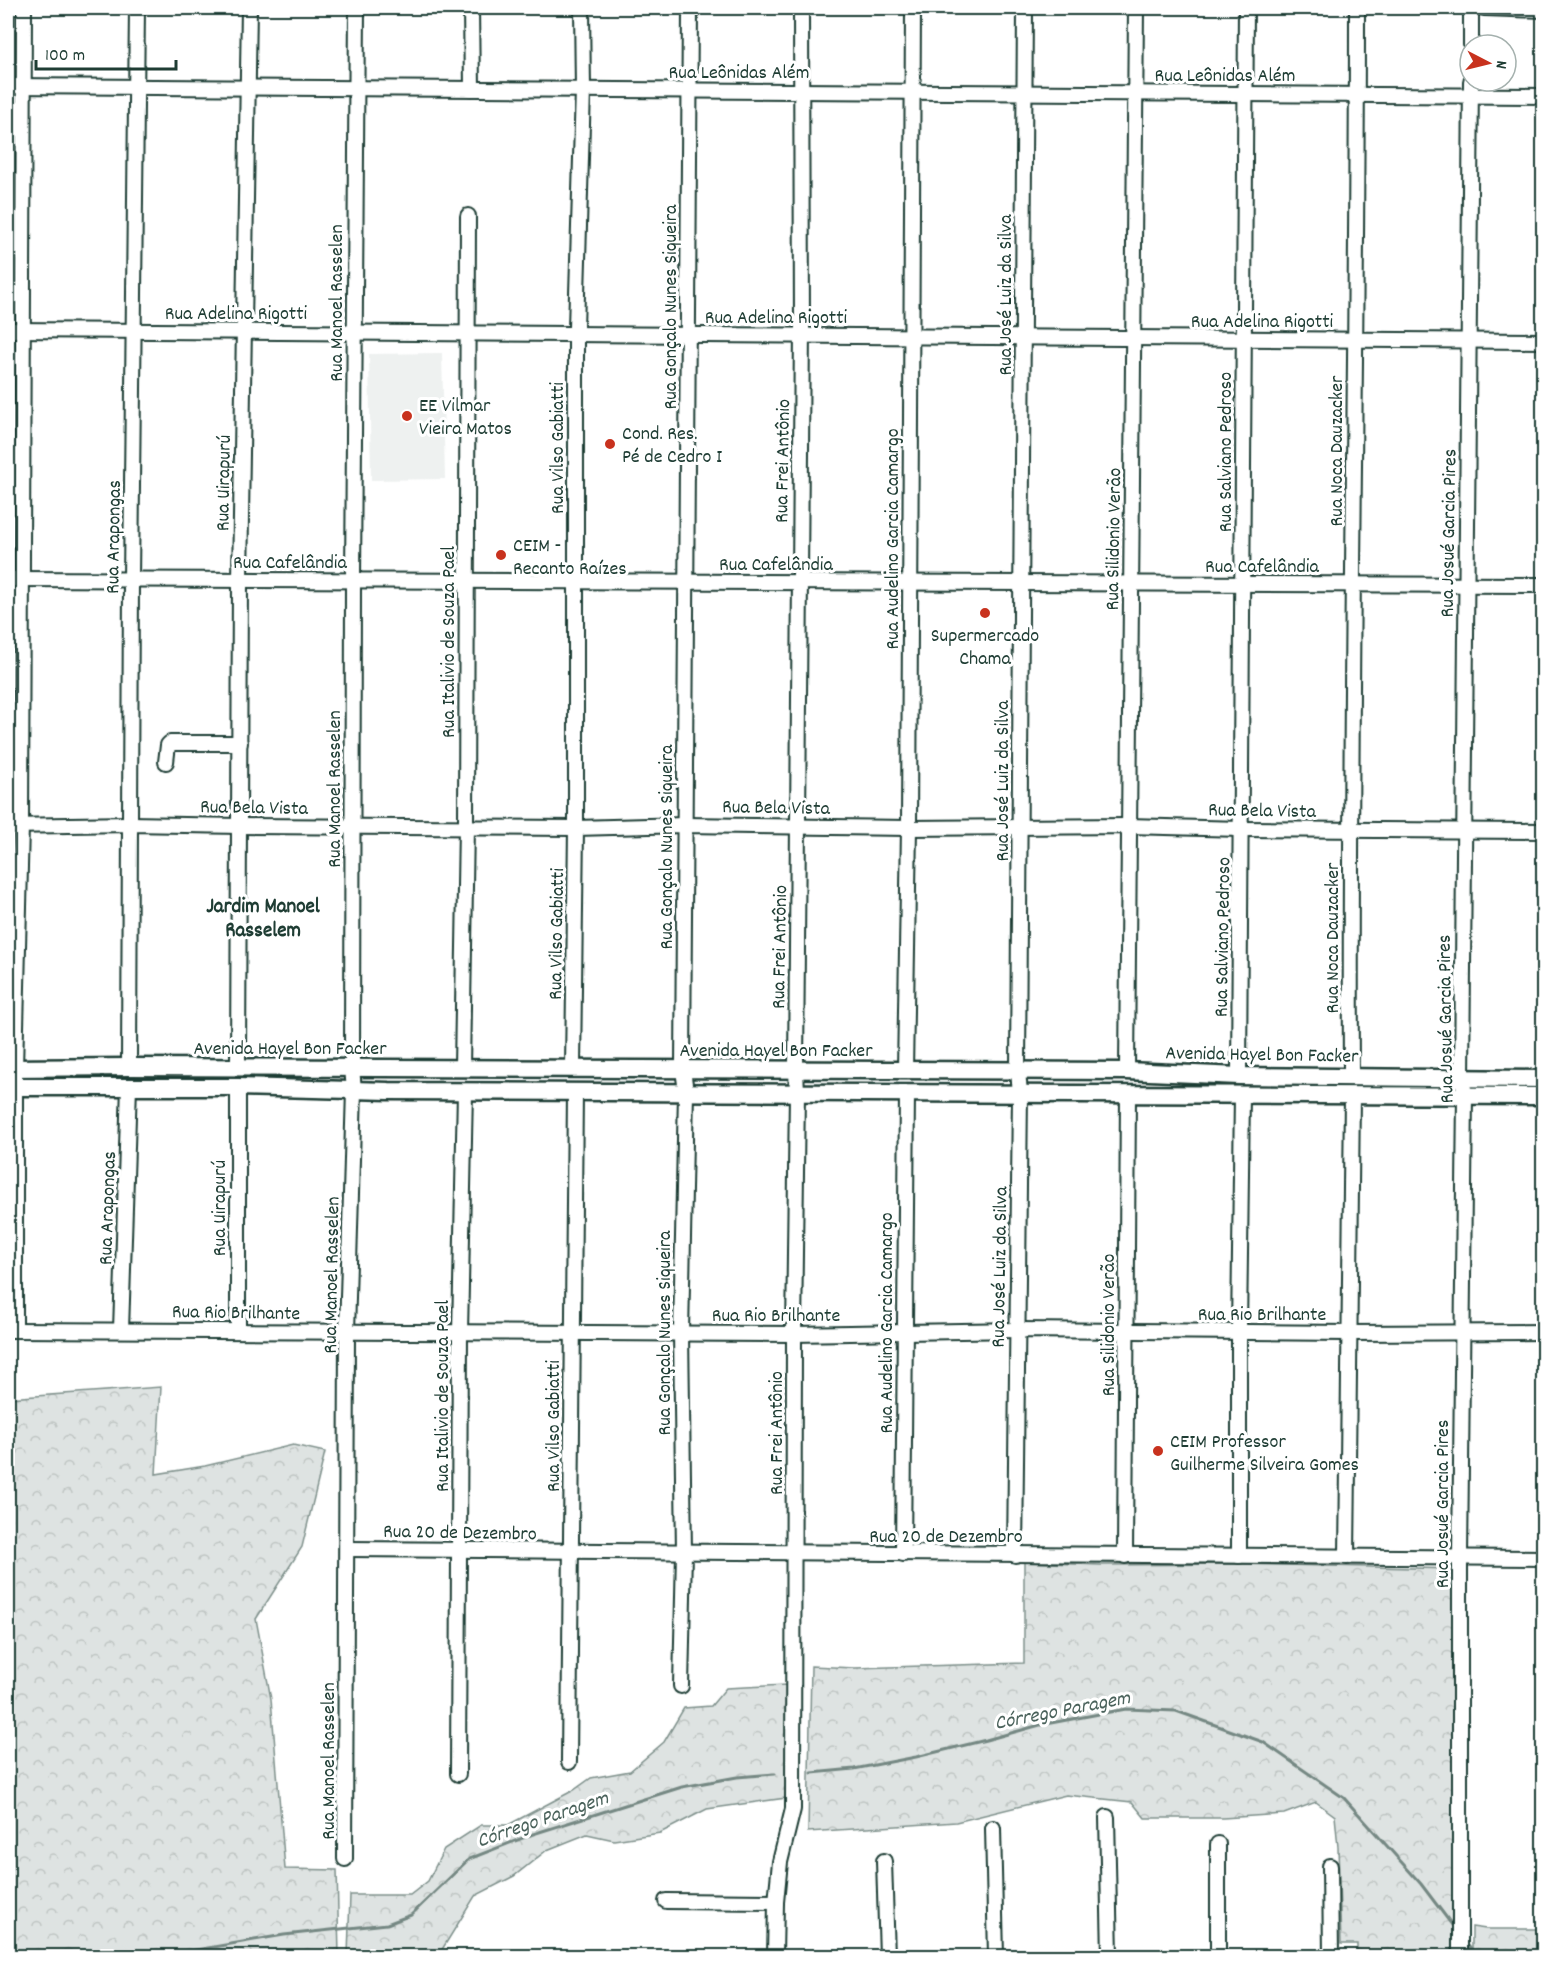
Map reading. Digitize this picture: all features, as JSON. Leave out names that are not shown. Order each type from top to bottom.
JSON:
[{"type":"main road","name":"Avenida Hayel Bon Facker","points":[[11,1068],[1126,1071],[1239,1076],[1544,1079]]},
{"type":"main road","name":"Avenida Hayel Bon Facker","points":[[11,1087],[1544,1096]]},
{"type":"street","points":[[11,1330],[14,579],[23,330],[24,8]]},
{"type":"street","name":"Rua Arapongas","points":[[129,1067],[137,8]]},
{"type":"street","name":"Rua Uirapurú","points":[[238,1067],[240,580],[249,8]]},
{"type":"street","name":"Rua Manoel Rasselen","points":[[345,1859],[348,1332],[354,1090],[352,1068],[352,826],[357,8]]},
{"type":"street","points":[[471,8],[472,89]]},
{"type":"street","name":"Rua Vilso Gabiatti","points":[[573,1068],[576,828],[576,334],[583,90],[582,8]]},
{"type":"street","name":"Rua Gonçalo Nunes Siqueira","points":[[681,1686],[684,1552],[681,1333],[686,1092],[683,1070],[690,8]]},
{"type":"street","name":"Rua Frei Antônio","points":[[775,1956],[776,1902],[780,1862],[793,1809],[794,1756],[801,8]]},
{"type":"street","name":"Rua Audelino Garcia Camargo","points":[[905,1071],[909,828],[913,8]]},
{"type":"street","name":"Rua José Luiz da Silva","points":[[1015,1555],[1020,1093],[1018,1071],[1025,8]]},
{"type":"street","name":"Rua Silidonio Verão","points":[[1126,1071],[1136,8]]},
{"type":"street","name":"Rua Salviano Pedroso","points":[[1239,1076],[1246,8]]},
{"type":"street","name":"Rua Noca Dauzacker","points":[[1351,1076],[1350,830],[1354,585],[1357,8]]},
{"type":"street","points":[[1471,8],[1471,33]]},
{"type":"street","points":[[1484,8],[1544,10]]},
{"type":"street","name":"Rua Leônidas Além","points":[[8,86],[1544,96]]},
{"type":"street","name":"Rua Josué Garcia Pires","points":[[1460,1952],[1460,1558],[1465,1095],[1462,1078],[1471,95]]},
{"type":"street","name":"Rua Italivio de Souza Pael","points":[[462,1068],[466,826],[468,216]]},
{"type":"street","name":"Rua Adelina Rigotti","points":[[8,330],[1544,341]]},
{"type":"street","name":"Rua Cafelândia","points":[[14,579],[1544,585]]},
{"type":"street","points":[[166,762],[170,743],[240,744]]},
{"type":"street","name":"Rua Bela Vista","points":[[14,826],[130,824],[576,828],[684,825],[909,828],[1128,826],[1544,831]]},
{"type":"street","name":"Rua Arapongas","points":[[122,1330],[129,1086]]},
{"type":"street","name":"Rua Uirapurú","points":[[238,1087],[238,1330]]},
{"type":"street","name":"Rua Italivio de Souza Pael","points":[[458,1774],[460,1333],[465,1091]]},
{"type":"street","name":"Rua Vilso Gabiatti","points":[[568,1761],[575,1092]]},
{"type":"street","name":"Rua Audelino Garcia Camargo","points":[[903,1554],[907,1093]]},
{"type":"street","name":"Rua Silidonio Verão","points":[[1125,1556],[1128,1094]]},
{"type":"street","points":[[1239,1556],[1242,1094]]},
{"type":"street","points":[[1347,1557],[1352,1095]]},
{"type":"street","name":"Rua Rio Brilhante","points":[[11,1330],[794,1334],[1017,1330],[1544,1332]]},
{"type":"street","name":"Rua 20 de Dezembro","points":[[347,1549],[1544,1558]]},
{"type":"street","points":[[1107,1816],[1110,1956]]},
{"type":"street","points":[[993,1828],[996,1956]]},
{"type":"street","points":[[1218,1844],[1218,1956]]},
{"type":"street","points":[[884,1861],[887,1956]]},
{"type":"street","points":[[1330,1866],[1331,1956]]},
{"type":"street","points":[[666,1901],[776,1902]]},
{"type":"shaded area","name":"EE Vilmar Vieira Matos","points":[[442,353],[445,479],[371,480],[369,354]]},
{"type":"green space","points":[[161,1387],[156,1474],[205,1466],[293,1445],[325,1452],[302,1547],[256,1619],[271,1699],[285,1869],[337,1870],[339,1956],[8,1956],[8,1398]]},
{"type":"green space","points":[[1024,1562],[1456,1569],[1455,1956],[1357,1956],[1357,1944],[1341,1944],[1335,1816],[1316,1802],[1284,1814],[1223,1818],[1145,1818],[1132,1802],[1066,1795],[956,1822],[808,1832],[811,1666],[855,1668],[1024,1663]]},
{"type":"green space","points":[[786,1685],[786,1798],[707,1809],[660,1833],[614,1840],[587,1834],[547,1850],[514,1876],[475,1896],[438,1956],[348,1956],[350,1895],[410,1895],[428,1881],[444,1849],[481,1825],[508,1825],[574,1790],[591,1778],[630,1771],[664,1742],[684,1708],[711,1706],[726,1688]]},
{"type":"green space","points":[[1472,1927],[1543,1929],[1543,1956],[1472,1956]]},
{"type":"waterway","name":"Córrego Paragem","points":[[812,1773],[854,1769],[916,1757],[1040,1725],[1126,1709],[1176,1711],[1263,1742],[1344,1798],[1421,1884],[1455,1929]]},
{"type":"waterway","name":"Córrego Paragem","points":[[161,1956],[284,1935],[387,1924],[411,1915],[469,1859],[533,1834],[682,1787],[737,1777],[775,1774]]},
{"type":"waterway","name":"Córrego Paragem","points":[[1465,1941],[1477,1956]]},
{"type":"place","name":"EE Vilmar Vieira Matos","points":[[407,416]]},
{"type":"place","name":"Cond. Res. Pé de Cedro I","points":[[610,444]]},
{"type":"place","name":"CEIM - Recanto Raízes","points":[[501,555]]},
{"type":"place","name":"Supermercado Chama","points":[[985,613]]},
{"type":"place","name":"CEIM Professor Guilherme Silveira Gomes","points":[[1158,1451]]},
{"type":"district","name":"Jardim Manoel Rasselem","points":[[263,917]]}]
